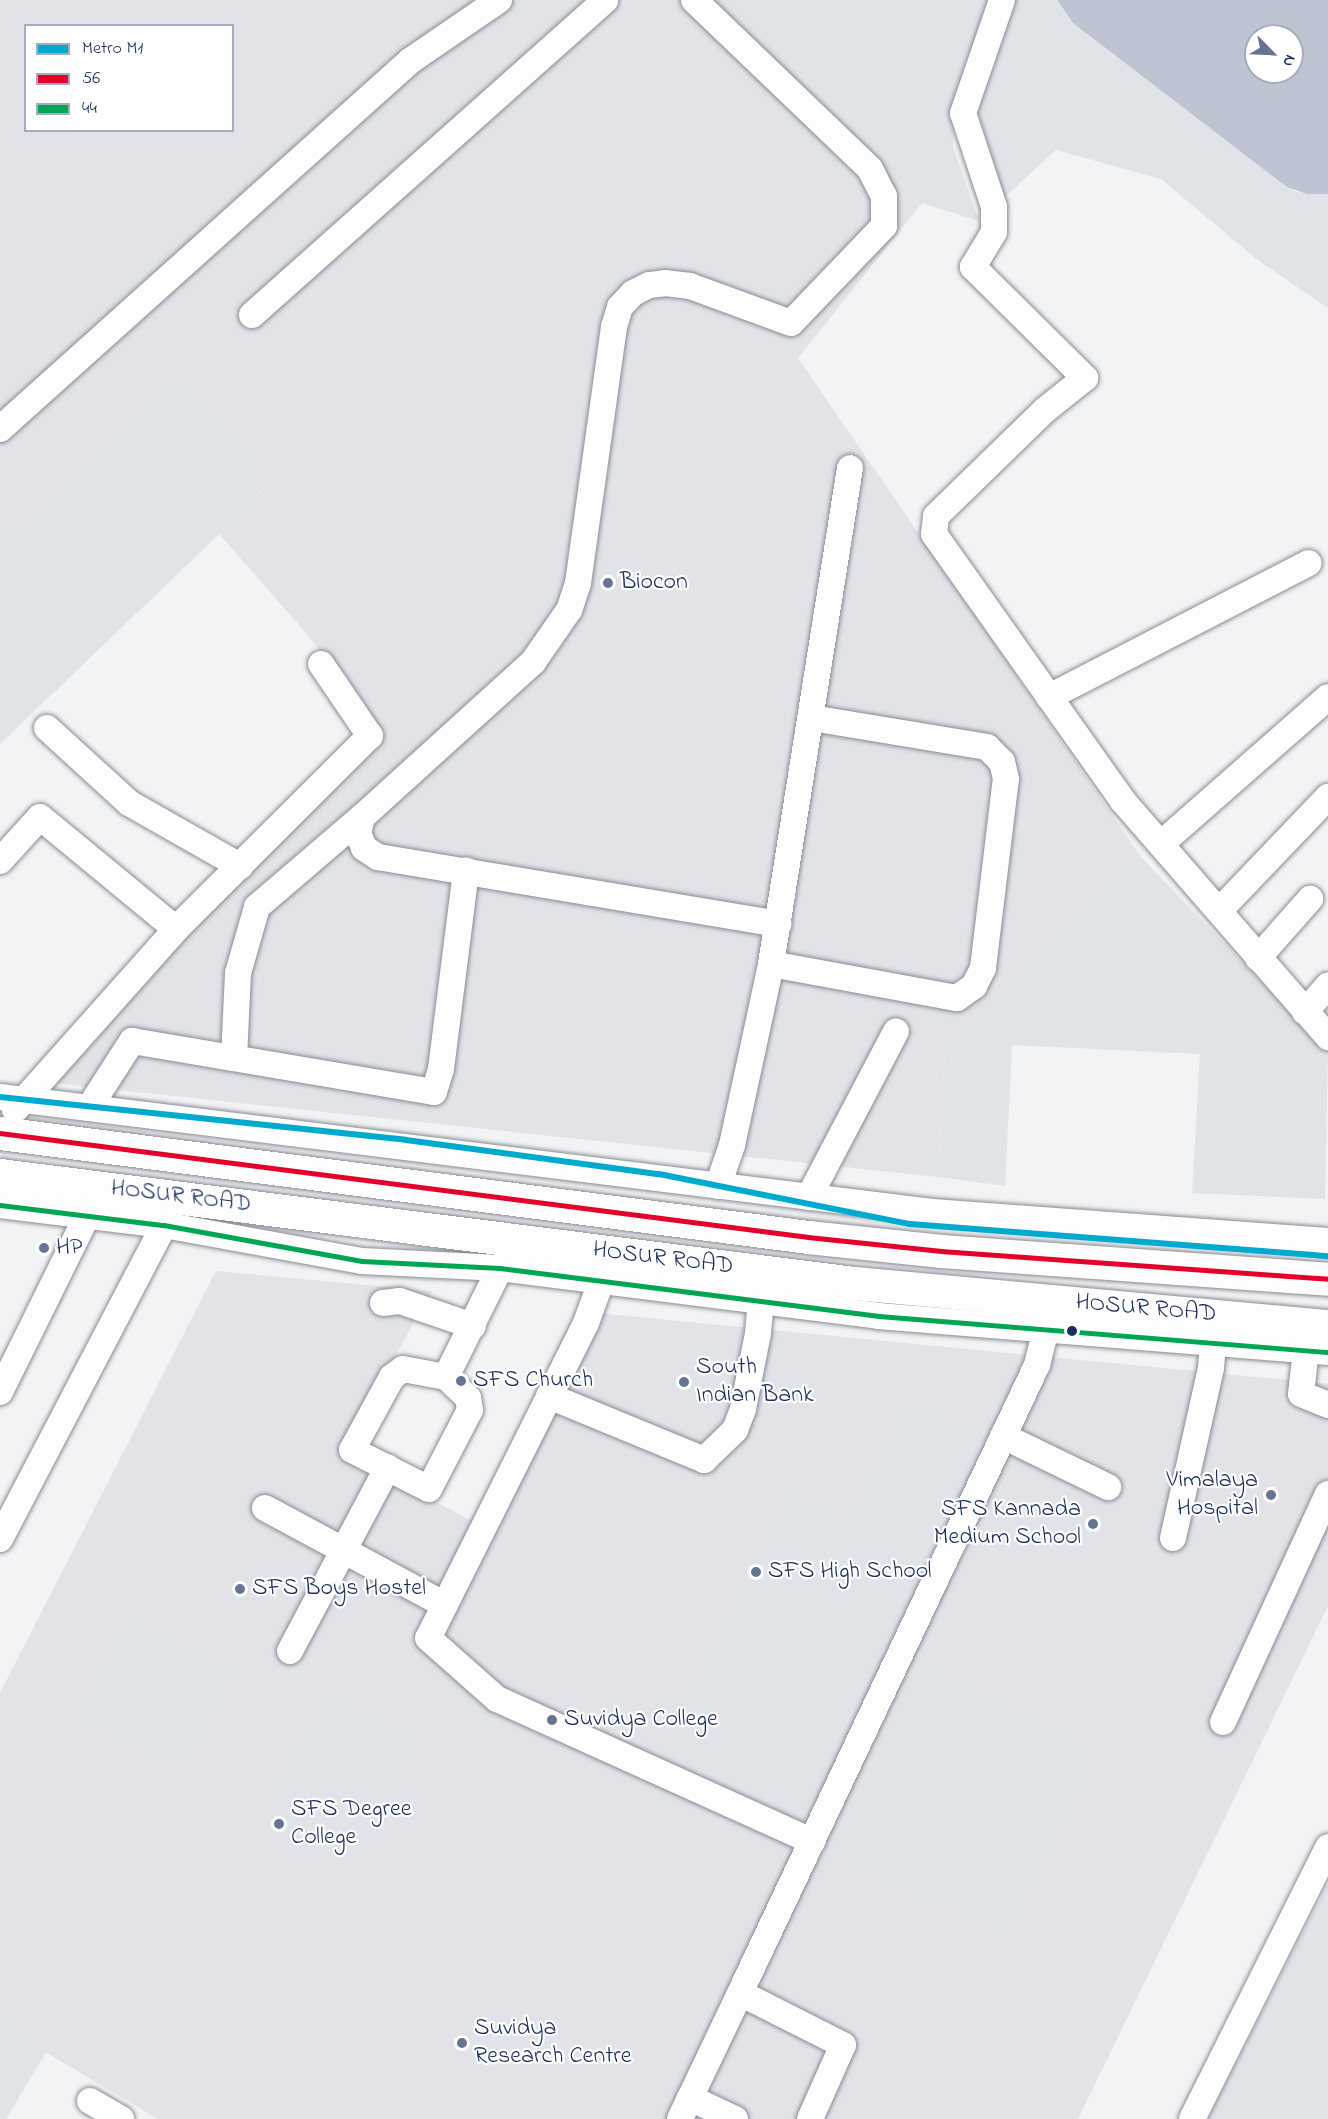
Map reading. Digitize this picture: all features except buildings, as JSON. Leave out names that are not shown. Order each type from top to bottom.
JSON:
[{"type":"highway","name":"HOSUR ROAD","points":[[0,1131],[808,1237],[941,1251],[1328,1279]]},
{"type":"highway","name":"HOSUR ROAD","points":[[0,1175],[854,1283],[1328,1326]]},
{"type":"street","points":[[0,429],[410,61],[499,0]]},
{"type":"street","points":[[252,315],[605,0]]},
{"type":"street","points":[[234,1058],[238,973],[257,907],[362,817],[533,662],[569,610],[578,583],[614,327],[620,307],[633,293],[649,285],[666,283],[690,286],[791,323],[884,226],[884,196],[870,169],[694,0]]},
{"type":"street","points":[[1002,0],[963,113],[994,207],[994,232],[974,267],[1085,378],[1045,410],[936,516],[934,534],[1123,801],[1162,843],[1258,958],[1328,1037]]},
{"type":"street","points":[[718,1186],[732,1145],[771,964],[850,468]]},
{"type":"street","points":[[1049,697],[1309,563]]},
{"type":"street","points":[[0,1131],[12,1099],[176,929],[370,736],[321,664]]},
{"type":"street","points":[[1162,843],[1328,697]]},
{"type":"street","points":[[771,964],[957,998],[974,986],[983,968],[1006,779],[1002,762],[987,747],[812,717]]},
{"type":"street","points":[[47,728],[129,803],[240,866]]},
{"type":"street","points":[[1219,911],[1328,797]]},
{"type":"street","points":[[0,861],[40,817],[176,929]]},
{"type":"street","points":[[362,817],[358,833],[360,841],[378,857],[778,924]]},
{"type":"street","points":[[89,1108],[132,1041],[434,1092],[441,1069],[466,872]]},
{"type":"street","points":[[1258,958],[1310,899]]},
{"type":"street","points":[[1305,1012],[1328,986]]},
{"type":"street","points":[[809,1197],[896,1031]]},
{"type":"street","points":[[12,1099],[932,1212],[1328,1241]]},
{"type":"street","points":[[3,1211],[87,1216],[164,1225],[362,1261],[500,1268],[761,1299],[879,1317],[1046,1328],[1317,1351],[1301,1394],[1328,1405]]},
{"type":"street","points":[[0,1392],[87,1216]]},
{"type":"street","points":[[0,1539],[164,1225]]},
{"type":"street","points":[[446,1377],[500,1268]]},
{"type":"street","points":[[602,1280],[549,1396],[428,1638],[497,1699],[812,1841]]},
{"type":"street","points":[[549,1396],[704,1460],[735,1430],[743,1409],[758,1333],[761,1299]]},
{"type":"street","points":[[383,1303],[400,1301],[473,1326]]},
{"type":"street","points":[[735,2119],[685,2108],[1037,1365],[1046,1328]]},
{"type":"street","points":[[1173,1539],[1212,1368],[1213,1343]]},
{"type":"street","points":[[403,1369],[446,1377],[468,1398],[470,1410],[429,1489],[352,1450],[392,1377],[403,1369]]},
{"type":"street","points":[[1003,1437],[1108,1487]]},
{"type":"street","points":[[290,1650],[388,1467]]},
{"type":"street","points":[[1223,1722],[1328,1494]]},
{"type":"street","points":[[266,1508],[445,1605]]},
{"type":"street","points":[[1192,2119],[1328,1847]]},
{"type":"street","points":[[740,1993],[843,2045],[810,2119]]},
{"type":"street","points":[[90,2101],[121,2119]]},
{"type":"shaded area","name":"Biocon","points":[[0,0],[696,0],[922,203],[798,358],[1141,857],[945,1051],[938,1177],[42,1082],[382,730],[306,633],[219,534],[261,493],[247,476],[241,448],[179,386],[0,550]]},
{"type":"shaded area","points":[[696,0],[992,0],[955,100],[953,147],[979,221],[922,203]]},
{"type":"shaded area","points":[[1009,0],[1056,0],[1073,23],[1297,192],[1328,194],[1328,308],[1259,261],[1161,179],[1056,150],[999,202],[972,124]]},
{"type":"shaded area","points":[[1057,0],[1328,0],[1328,194],[1307,194],[1287,187],[1073,23]]},
{"type":"shaded area","points":[[179,386],[241,448],[247,476],[261,494],[0,744],[0,550]]},
{"type":"shaded area","points":[[1141,857],[1328,1051],[1325,1199],[1192,1193],[1200,1054],[1012,1045],[1005,1186],[938,1177],[945,1051]]},
{"type":"shaded area","name":"Suvidya College","points":[[216,1271],[432,1291],[341,1451],[472,1521],[576,1311],[1328,1384],[1328,1606],[1078,2119],[158,2119],[0,2025],[0,1693]]},
{"type":"shaded area","points":[[910,1405],[988,1444],[932,1553],[855,1514]]},
{"type":"shaded area","points":[[795,1497],[930,1566],[797,1825],[663,1756]]},
{"type":"shaded area","points":[[132,1623],[228,1674],[180,1764],[84,1713]]},
{"type":"shaded area","points":[[918,1668],[1091,1749],[1007,1930],[833,1849]]},
{"type":"shaded area","points":[[332,1697],[412,1742],[358,1840],[277,1796]]},
{"type":"shaded area","points":[[1328,1884],[1328,2119],[1208,2119]]},
{"type":"shaded area","points":[[0,2025],[46,2052],[6,2119],[0,2119]]},
{"type":"metro line","name":"M1","points":[[0,1097],[406,1140],[659,1174],[910,1224],[1328,1256]]},
{"type":"transit line","name":"56","points":[[0,1133],[808,1237],[941,1251],[1328,1279]]},
{"type":"transit line","name":"44","points":[[0,1205],[164,1225],[362,1261],[500,1268],[879,1316],[1328,1352]]},
{"type":"place","name":"Biocon","points":[[608,583]]},
{"type":"place","name":"HP","points":[[44,1248]]},
{"type":"place","name":"SFS Church","points":[[461,1381]]},
{"type":"place","name":"South Indian Bank","points":[[684,1382]]},
{"type":"place","name":"Vimalaya Hospital","points":[[1271,1495]]},
{"type":"place","name":"SFS Kannada Medium School","points":[[1093,1524]]},
{"type":"place","name":"SFS High School","points":[[756,1572]]},
{"type":"place","name":"SFS Boys Hostel","points":[[240,1589]]},
{"type":"place","name":"Suvidya College","points":[[552,1720]]},
{"type":"place","name":"SFS Degree College","points":[[279,1824]]},
{"type":"place","name":"Suvidya Research Centre","points":[[462,2043]]}]
